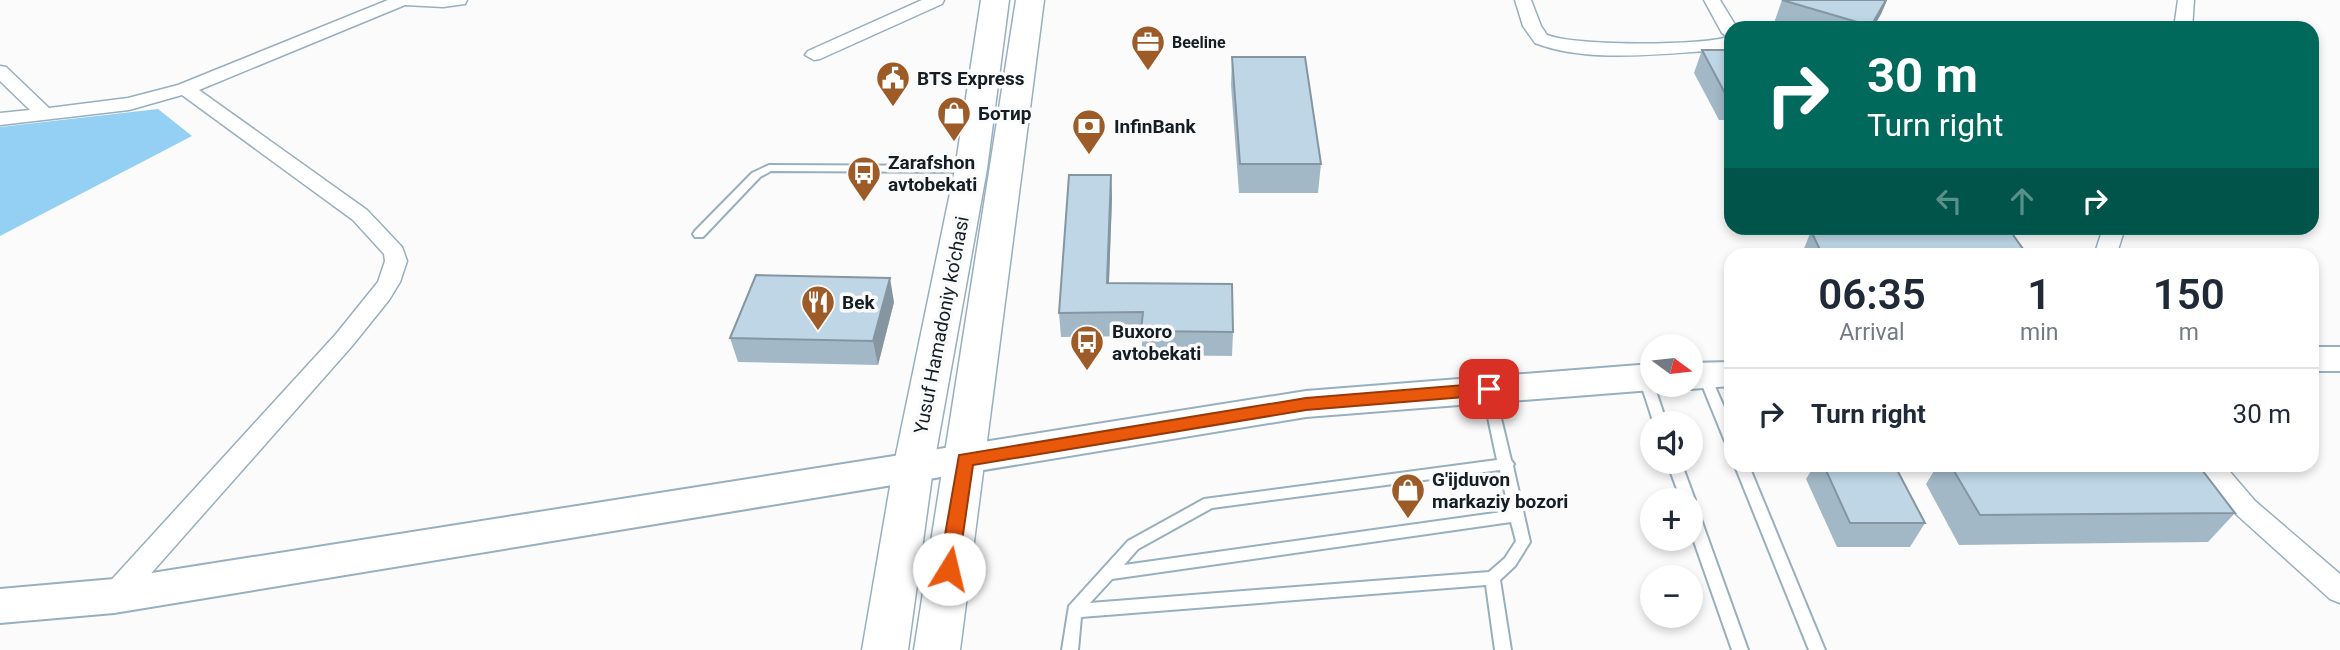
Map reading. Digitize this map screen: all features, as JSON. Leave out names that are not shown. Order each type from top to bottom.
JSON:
[{"type":"main road","name":"Yusuf Hamadoniy ko'chasi","points":[[885,650],[913,469],[971,170],[995,0]]},
{"type":"main road","name":"Yusuf Hamadoniy ko'chasi","points":[[937,650],[1030,0]]},
{"type":"main road","points":[[2319,359],[2340,359]]},
{"type":"main road","points":[[0,606],[114,596],[1306,404],[1640,378]]},
{"type":"street","points":[[0,119],[117,106],[185,89],[402,0],[459,0]]},
{"type":"street","points":[[814,55],[936,0]]},
{"type":"street","points":[[1523,0],[1537,35],[1542,40],[1560,46],[1724,45]]},
{"type":"street","points":[[1712,0],[1724,21]]},
{"type":"street","points":[[2184,21],[2186,0]]},
{"type":"street","points":[[0,71],[44,113]]},
{"type":"street","points":[[114,596],[344,340],[381,295],[396,261],[394,252],[360,215],[185,89]]},
{"type":"street","points":[[2215,472],[2246,508],[2340,591]]},
{"type":"lane","points":[[699,234],[756,175],[769,168],[971,170]]},
{"type":"lane","points":[[1709,375],[1724,419]]},
{"type":"lane","points":[[1074,611],[1492,578],[1510,562],[1523,542],[1489,389]]},
{"type":"lane","points":[[1070,650],[1074,611],[1133,545],[1209,503],[1507,464]]},
{"type":"lane","points":[[1744,472],[1817,650]]},
{"type":"lane","points":[[1108,573],[1518,515]]},
{"type":"lane","points":[[1703,545],[1740,650]]},
{"type":"lane","points":[[1492,578],[1503,650]]},
{"type":"shaded area","points":[[158,109],[192,136],[0,236],[0,127]]},
{"type":"building","points":[[1782,0],[1886,0],[1874,21],[1854,21]]},
{"type":"building","points":[[1702,50],[1724,50],[1724,91]]},
{"type":"building","points":[[1232,57],[1305,57],[1321,164],[1240,164]]},
{"type":"building","points":[[1069,175],[1111,175],[1107,283],[1232,284],[1233,332],[1141,331],[1143,312],[1059,313]]},
{"type":"building","points":[[1813,235],[2013,235],[2022,248],[1819,248]]},
{"type":"building","points":[[756,275],[890,278],[873,341],[730,338]]},
{"type":"building","points":[[1827,472],[1898,472],[1925,523],[1850,523]]},
{"type":"building","points":[[1955,472],[2204,472],[2235,513],[1980,515]]},
{"type":"place","name":"Beeline","points":[[1148,72]]},
{"type":"place","name":"BTS Express","points":[[893,108]]},
{"type":"place","name":"Ботир","points":[[954,143]]},
{"type":"place","name":"InfinBank","points":[[1089,156]]},
{"type":"place","name":"Zarafshon avtobekati","points":[[864,203]]},
{"type":"place","name":"Bek","points":[[818,332]]},
{"type":"place","name":"Buxoro avtobekati","points":[[1087,372]]},
{"type":"place","name":"G'ijduvon markaziy bozori","points":[[1408,520]]},
{"type":"route","points":[[949,569],[965,460],[1306,404],[1489,389]]}]
